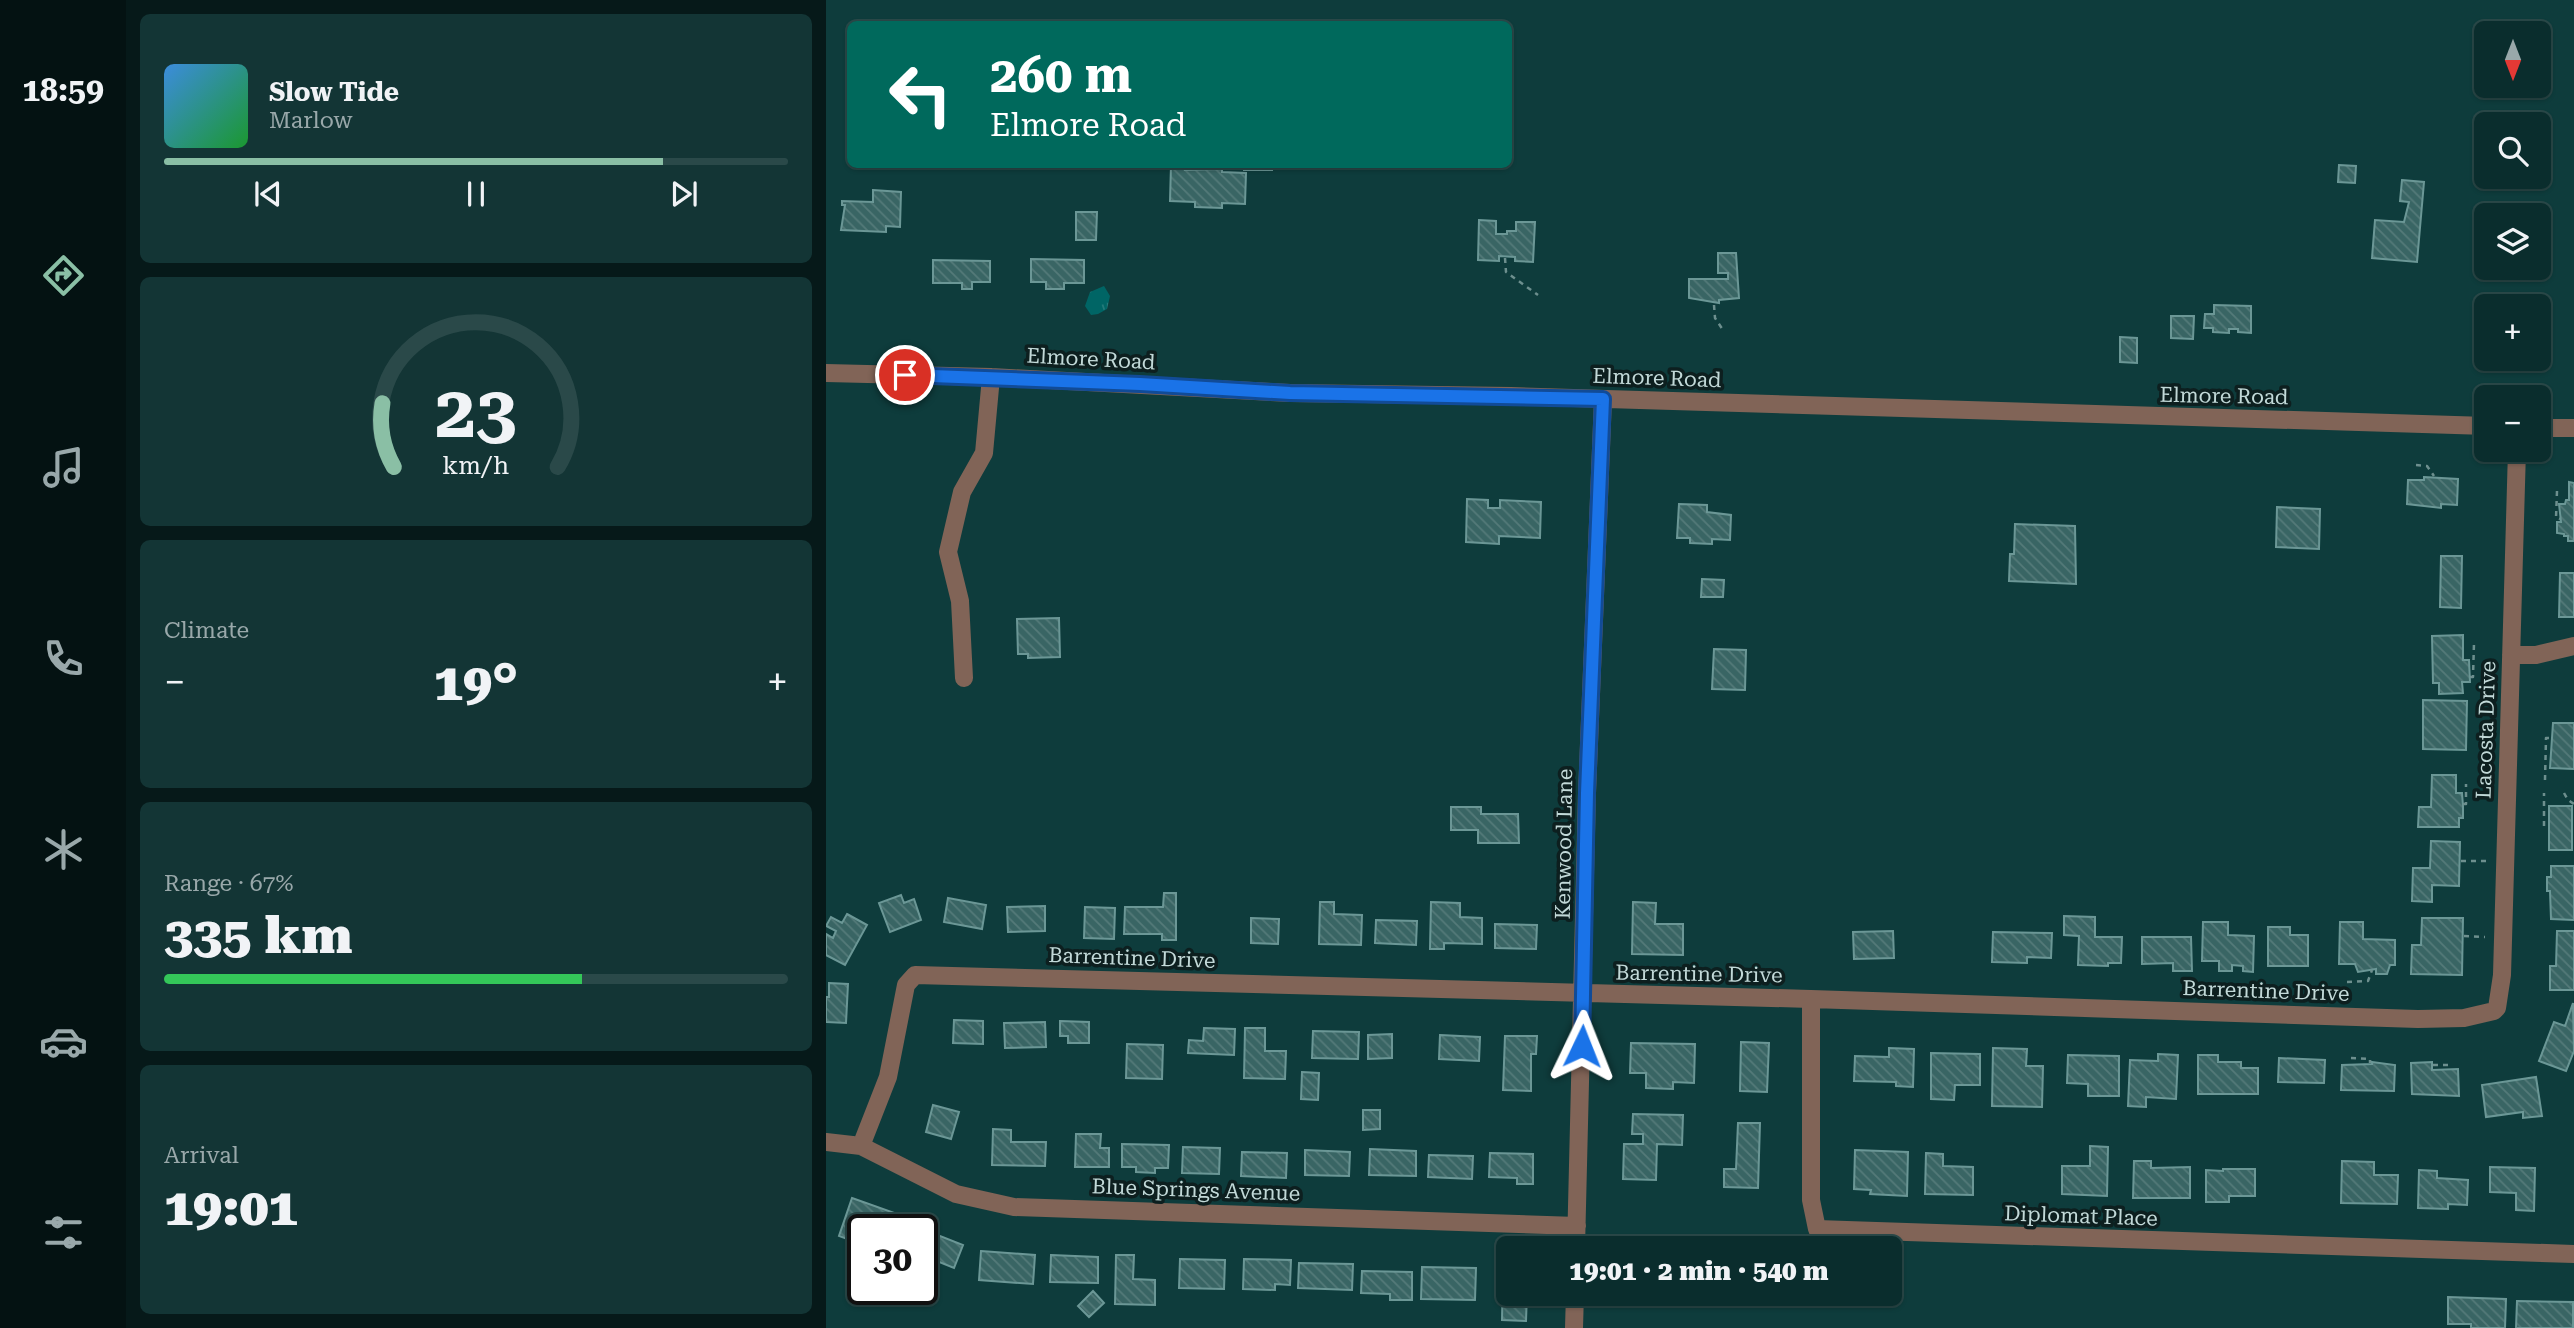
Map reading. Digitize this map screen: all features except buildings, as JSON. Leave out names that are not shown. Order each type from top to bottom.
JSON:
[{"type":"street","name":"Elmore Road","points":[[826,373],[991,377],[1290,393],[1603,399],[2474,426]]},
{"type":"street","points":[[964,678],[960,601],[948,552],[962,492],[985,453],[991,377]]},
{"type":"street","name":"Kenwood Lane","points":[[1577,1236],[1587,793],[1603,399]]},
{"type":"street","points":[[2551,428],[2574,428]]},
{"type":"street","name":"Lacosta Drive","points":[[2494,1011],[2497,1008],[2502,975],[2517,462]]},
{"type":"street","points":[[2511,655],[2536,655],[2574,646]]},
{"type":"street","name":"Barrentine Drive","points":[[861,1146],[888,1077],[906,985],[915,975],[1811,999],[2418,1019],[2464,1018],[2494,1011]]},
{"type":"street","name":"Diplomat Place","points":[[1811,999],[1811,1200],[1817,1229],[2574,1254]]},
{"type":"street","name":"Blue Springs Avenue","points":[[826,1142],[861,1146],[956,1194],[1014,1207],[1577,1226]]},
{"type":"street","points":[[1573,1328],[1574,1306]]},
{"type":"path","points":[[1505,258],[1506,272],[1538,295]]},
{"type":"path","points":[[1714,305],[1714,318],[1723,330]]},
{"type":"path","points":[[2416,465],[2427,466],[2434,476]]},
{"type":"path","points":[[2557,491],[2556,518],[2560,519]]},
{"type":"path","points":[[2470,677],[2473,677],[2474,643]]},
{"type":"path","points":[[2545,780],[2546,738],[2551,738]]},
{"type":"path","points":[[2463,804],[2466,804],[2466,784]]},
{"type":"path","points":[[2544,793],[2544,826]]},
{"type":"path","points":[[2564,793],[2574,804]]},
{"type":"path","points":[[2462,861],[2493,862]]},
{"type":"path","points":[[2463,936],[2492,938]]},
{"type":"path","points":[[2347,982],[2368,981],[2372,970]]},
{"type":"path","points":[[2351,1058],[2370,1059],[2370,1063]]},
{"type":"path","points":[[2433,1065],[2451,1065]]},
{"type":"green space","points":[[1104,286],[1110,296],[1107,309],[1091,315],[1085,306],[1090,292]]},
{"type":"route","points":[[905,375],[1290,393],[1603,399],[1587,793],[1582,1046]]}]
